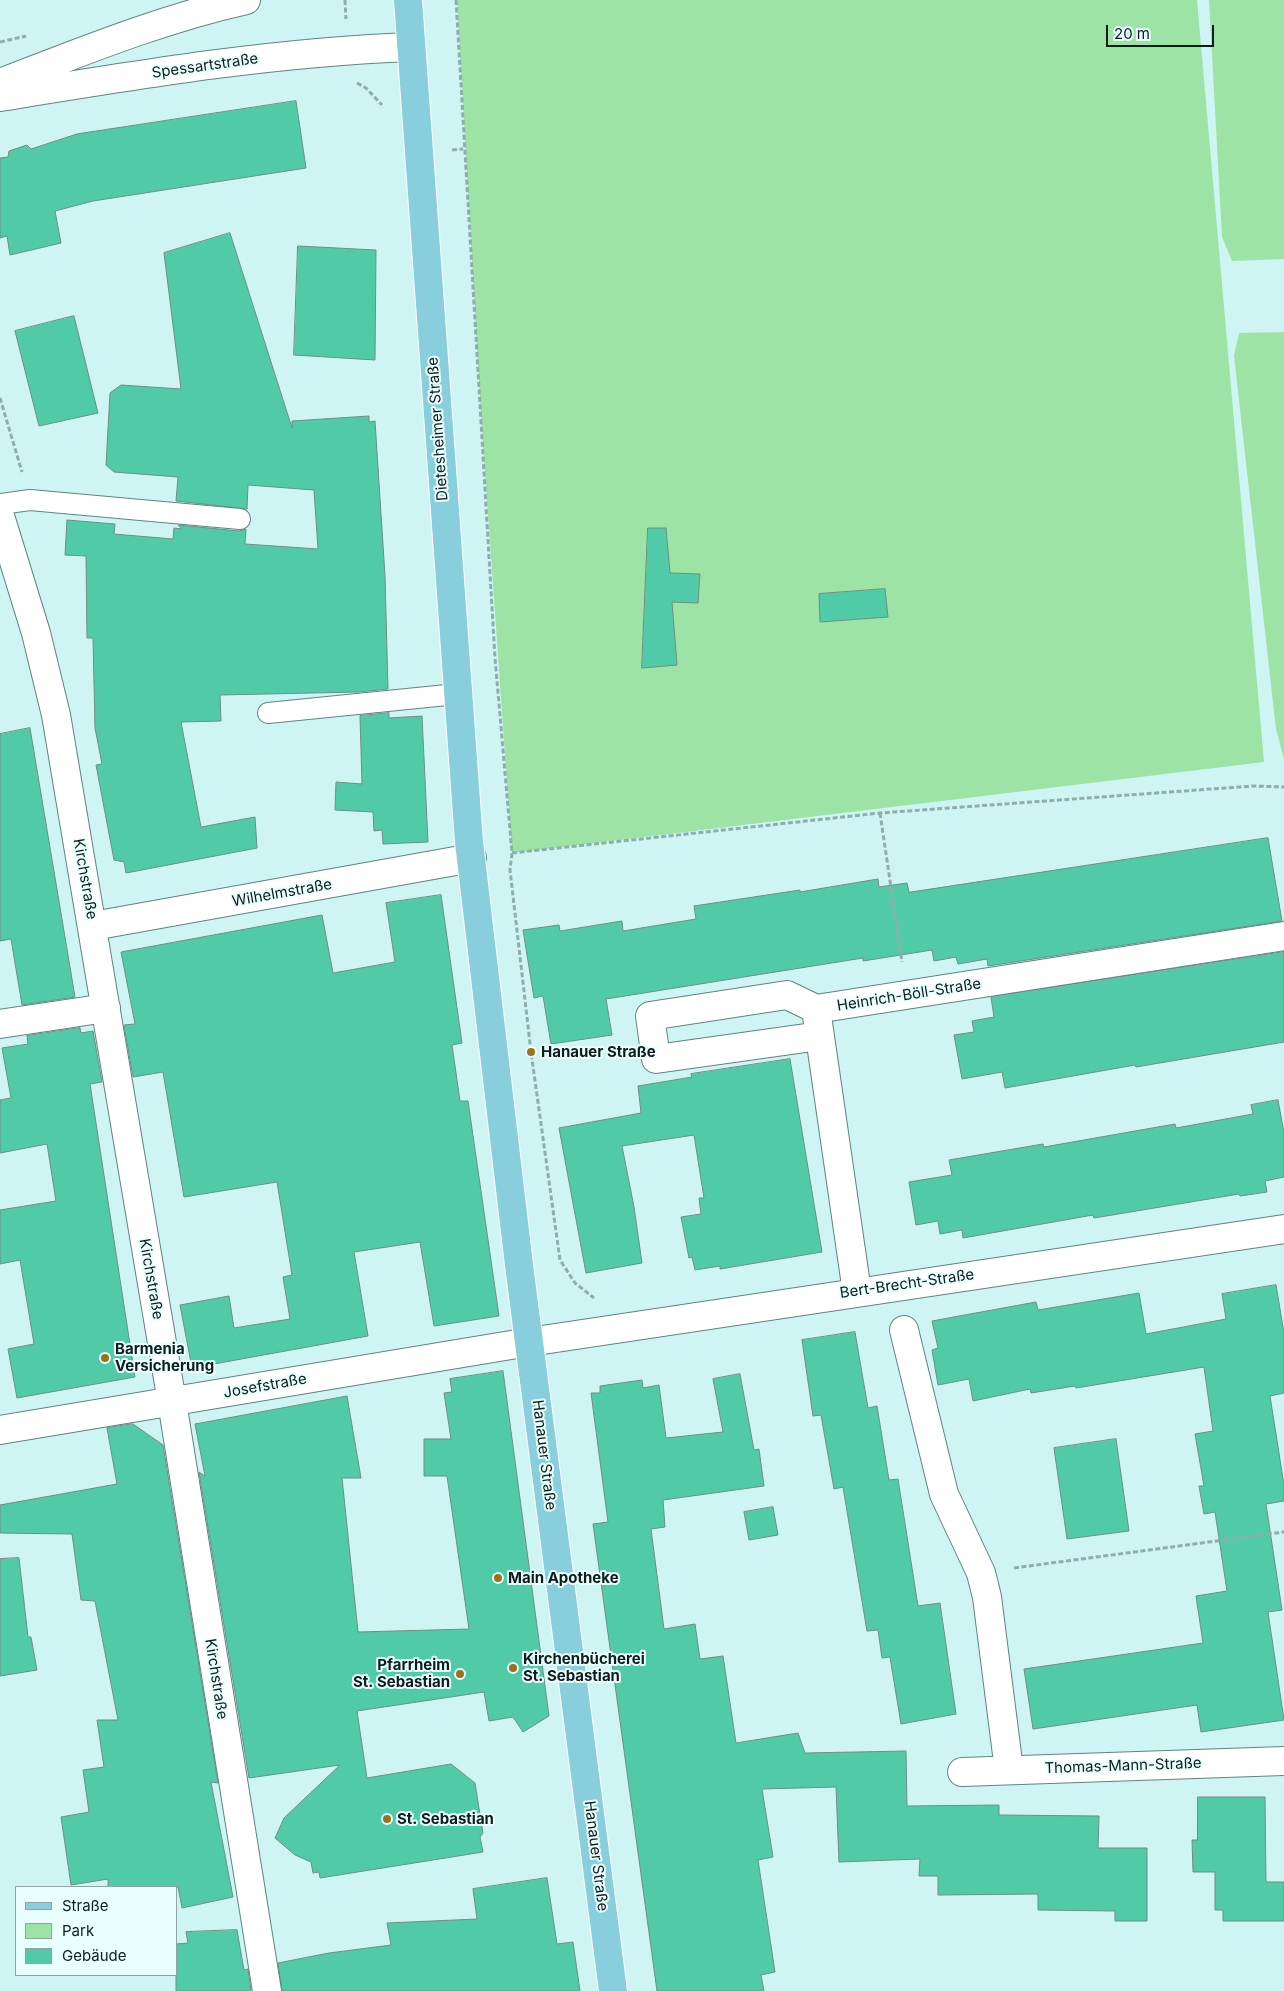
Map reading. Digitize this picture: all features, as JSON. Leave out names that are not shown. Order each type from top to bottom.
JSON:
[{"type":"main road","name":"Dietesheimer Straße","points":[[408,0],[457,694],[472,858]]},
{"type":"main road","name":"Hanauer Straße","points":[[472,858],[529,1342],[613,1991]]},
{"type":"street","points":[[0,82],[128,34],[246,0]]},
{"type":"street","name":"Spessartstraße","points":[[0,97],[247,60],[346,50],[411,47]]},
{"type":"street","name":"Kirchstraße","points":[[0,516],[33,624],[56,716],[172,1402],[267,1991]]},
{"type":"street","name":"Wilhelmstraße","points":[[93,926],[472,858]]},
{"type":"street","name":"Heinrich-Böll-Straße","points":[[857,1292],[816,1009],[1284,936]]},
{"type":"street","points":[[816,1009],[787,995],[650,1016],[656,1060],[820,1036]]},
{"type":"street","points":[[0,1024],[106,1008]]},
{"type":"street","name":"Bert-Brecht-Straße","points":[[529,1342],[1284,1229]]},
{"type":"street","points":[[904,1330],[944,1494],[981,1573],[987,1597],[1009,1770]]},
{"type":"street","name":"Josefstraße","points":[[0,1430],[529,1342]]},
{"type":"street","name":"Thomas-Mann-Straße","points":[[962,1772],[1284,1761]]},
{"type":"lane","points":[[0,504],[30,500],[240,519]]},
{"type":"lane","points":[[268,713],[457,694]]},
{"type":"path","points":[[456,0],[495,658],[512,853],[510,870],[531,1052],[560,1260],[575,1283],[599,1303]]},
{"type":"path","points":[[0,398],[30,500]]},
{"type":"path","points":[[512,853],[880,814],[1252,786],[1284,787]]},
{"type":"path","points":[[880,814],[906,995]]},
{"type":"path","points":[[981,1573],[1284,1532]]},
{"type":"green space","points":[[457,0],[1197,0],[1264,762],[512,853],[481,416]]},
{"type":"green space","points":[[1209,0],[1284,0],[1284,259],[1232,261],[1222,237]]},
{"type":"green space","points":[[1284,332],[1284,759],[1276,729],[1234,356],[1239,333]]},
{"type":"building","points":[[296,101],[306,168],[93,201],[55,211],[61,243],[10,255],[7,236],[0,238],[0,158],[8,157],[9,151],[27,145],[31,149],[77,134]]},
{"type":"building","points":[[230,233],[292,428],[292,421],[369,416],[369,422],[375,421],[385,576],[388,689],[359,692],[220,695],[221,721],[181,722],[201,827],[255,817],[257,848],[126,873],[124,862],[114,860],[96,765],[102,764],[95,728],[93,638],[87,638],[86,556],[65,555],[67,520],[115,524],[114,534],[173,539],[174,528],[182,529],[178,525],[239,531],[246,529],[245,544],[318,549],[314,490],[248,485],[247,509],[176,501],[178,477],[114,472],[106,465],[110,393],[121,385],[181,389],[164,253]]},
{"type":"building","points":[[298,246],[376,250],[375,360],[294,355]]},
{"type":"building","points":[[74,316],[98,413],[39,426],[15,331]]},
{"type":"building","points":[[648,528],[666,528],[670,573],[700,574],[698,603],[672,602],[677,665],[642,668]]},
{"type":"building","points":[[885,589],[888,617],[820,622],[819,594]]},
{"type":"building","points":[[389,713],[389,718],[422,716],[428,842],[383,844],[382,830],[374,831],[373,812],[335,810],[336,782],[362,784],[360,716]]},
{"type":"building","points":[[30,728],[75,997],[22,1005],[11,939],[0,941],[0,734]]},
{"type":"building","points":[[1268,838],[1282,921],[988,966],[987,959],[958,964],[956,957],[934,961],[932,950],[863,961],[863,958],[606,999],[612,1035],[551,1044],[543,996],[534,998],[523,930],[559,925],[560,931],[622,921],[623,931],[696,919],[694,906],[800,890],[800,892],[878,879],[879,887],[907,883],[909,892]]},
{"type":"building","points":[[441,895],[462,1043],[452,1045],[460,1101],[468,1101],[499,1316],[434,1326],[420,1242],[354,1252],[368,1336],[192,1368],[180,1305],[229,1296],[234,1328],[290,1319],[283,1277],[292,1275],[277,1182],[184,1197],[163,1072],[133,1077],[124,1025],[135,1024],[121,952],[322,915],[333,973],[395,962],[386,903]]},
{"type":"building","points":[[1284,952],[1284,1042],[1136,1067],[1135,1065],[1005,1088],[1002,1072],[962,1079],[954,1035],[974,1032],[972,1021],[994,1017],[991,997]]},
{"type":"building","points":[[80,1028],[81,1033],[93,1031],[102,1082],[90,1084],[135,1377],[17,1398],[8,1349],[34,1344],[20,1260],[0,1264],[0,1210],[56,1201],[47,1144],[0,1153],[0,1100],[11,1098],[2,1048],[28,1044],[27,1036]]},
{"type":"building","points":[[790,1059],[822,1252],[720,1269],[720,1266],[695,1270],[692,1257],[689,1258],[681,1217],[701,1214],[699,1198],[704,1198],[694,1135],[622,1146],[634,1207],[642,1263],[586,1273],[559,1128],[641,1113],[638,1086],[692,1077],[691,1074]]},
{"type":"building","points":[[1278,1100],[1284,1133],[1284,1177],[1265,1181],[1267,1192],[1240,1196],[1239,1194],[1094,1218],[1093,1215],[963,1238],[962,1230],[940,1234],[938,1221],[916,1225],[909,1182],[952,1175],[949,1160],[1043,1144],[1044,1147],[1175,1124],[1176,1128],[1253,1114],[1251,1105]]},
{"type":"building","points":[[1276,1285],[1284,1333],[1284,1393],[1270,1396],[1284,1485],[1284,1501],[1266,1504],[1282,1610],[1268,1612],[1284,1720],[1201,1732],[1197,1705],[1033,1729],[1024,1669],[1203,1643],[1196,1596],[1227,1591],[1215,1512],[1204,1514],[1199,1486],[1204,1486],[1195,1434],[1213,1431],[1204,1367],[1076,1388],[1075,1386],[1031,1393],[1030,1389],[973,1401],[969,1379],[938,1385],[932,1350],[938,1348],[932,1321],[1036,1302],[1038,1310],[1139,1293],[1146,1334],[1226,1319],[1222,1294]]},
{"type":"building","points":[[855,1332],[868,1408],[877,1406],[889,1480],[898,1479],[918,1606],[940,1603],[956,1714],[901,1724],[890,1657],[882,1658],[878,1630],[867,1631],[843,1487],[834,1489],[821,1415],[813,1416],[802,1340]]},
{"type":"building","points":[[503,1371],[549,1716],[523,1732],[513,1717],[489,1721],[484,1692],[357,1711],[367,1778],[451,1764],[475,1783],[483,1833],[480,1837],[483,1852],[320,1878],[319,1872],[313,1873],[311,1862],[295,1855],[275,1838],[284,1818],[340,1765],[249,1778],[199,1472],[205,1476],[195,1424],[347,1396],[361,1478],[342,1478],[358,1632],[469,1629],[447,1476],[424,1476],[424,1439],[451,1439],[444,1393],[452,1392],[450,1379]]},
{"type":"building","points":[[740,1374],[754,1450],[759,1449],[764,1486],[663,1500],[665,1527],[651,1529],[664,1629],[695,1624],[700,1659],[723,1656],[736,1743],[798,1733],[805,1753],[906,1751],[907,1806],[999,1805],[999,1815],[1099,1816],[1098,1848],[1147,1848],[1147,1921],[1115,1921],[1115,1911],[1038,1910],[1038,1894],[938,1895],[938,1876],[919,1876],[920,1859],[839,1862],[836,1787],[762,1789],[773,1857],[758,1860],[775,1972],[761,1975],[764,1991],[657,1991],[593,1524],[608,1522],[591,1393],[600,1393],[600,1386],[642,1380],[643,1388],[659,1385],[666,1438],[723,1432],[713,1379]]},
{"type":"building","points":[[133,1424],[163,1445],[218,1783],[211,1782],[233,1897],[182,1908],[178,1886],[108,1886],[108,1879],[71,1885],[61,1817],[89,1812],[83,1770],[104,1767],[97,1720],[118,1720],[95,1601],[81,1600],[72,1534],[0,1533],[0,1505],[117,1484],[107,1428]]},
{"type":"building","points":[[1116,1439],[1129,1531],[1067,1539],[1054,1448]]},
{"type":"building","points":[[773,1507],[778,1535],[749,1540],[744,1512]]},
{"type":"building","points":[[19,1558],[28,1637],[31,1637],[37,1670],[0,1676],[0,1559]]},
{"type":"building","points":[[1198,1797],[1265,1797],[1266,1882],[1284,1882],[1284,1921],[1223,1921],[1223,1910],[1215,1910],[1215,1872],[1193,1872],[1192,1840],[1197,1840]]},
{"type":"building","points":[[547,1878],[557,1944],[573,1942],[580,1991],[282,1991],[278,1963],[329,1953],[391,1945],[387,1923],[477,1919],[473,1889]]},
{"type":"building","points":[[237,1930],[244,1970],[248,1969],[251,1991],[176,1991],[178,1944],[188,1943],[186,1932]]},
{"type":"place","name":"Hanauer Straße","points":[[531,1052]]},
{"type":"place","name":"Barmenia Versicherung","points":[[105,1358]]},
{"type":"place","name":"Main Apotheke","points":[[498,1578]]},
{"type":"place","name":"Kirchenbücherei St. Sebastian","points":[[513,1668]]},
{"type":"place","name":"Pfarrheim St. Sebastian","points":[[460,1674]]},
{"type":"place","name":"St. Sebastian","points":[[387,1819]]}]
